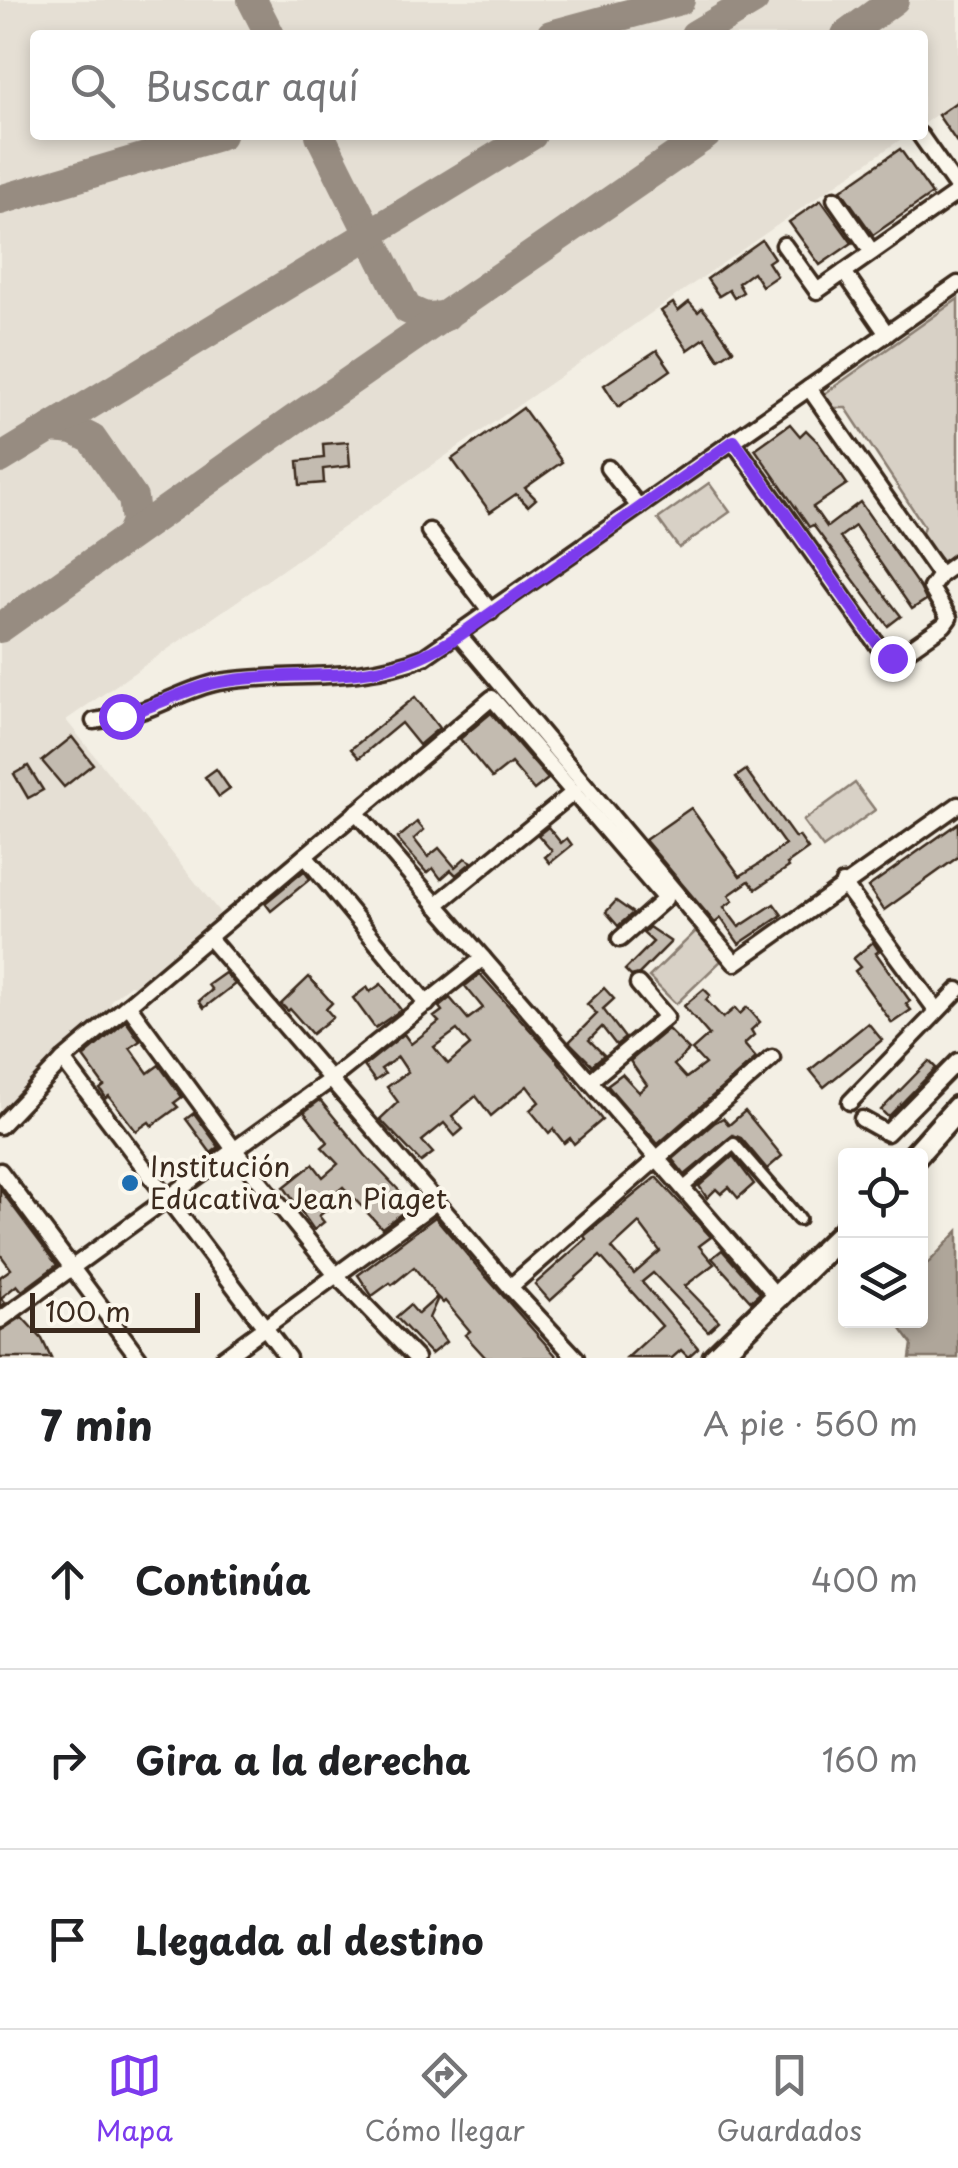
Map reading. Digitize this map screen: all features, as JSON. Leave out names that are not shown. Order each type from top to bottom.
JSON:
[{"type":"main road","points":[[922,1148],[958,1108]]},
{"type":"main road","points":[[715,1358],[838,1238]]},
{"type":"street","points":[[784,245],[817,291],[958,191],[923,140]]},
{"type":"street","points":[[835,199],[872,252]]},
{"type":"street","points":[[844,272],[887,334]]},
{"type":"street","points":[[94,721],[143,710],[198,687],[218,683],[300,674],[371,674],[424,657],[958,284]]},
{"type":"street","points":[[809,388],[940,574]]},
{"type":"street","points":[[734,441],[886,656],[897,658],[949,618],[931,588],[940,574],[958,562]]},
{"type":"street","points":[[608,468],[640,507]]},
{"type":"street","points":[[429,531],[491,612]]},
{"type":"street","points":[[460,635],[735,962],[958,805]]},
{"type":"street","points":[[0,1126],[62,1060],[492,698],[666,899],[620,939]]},
{"type":"street","points":[[436,905],[574,792]]},
{"type":"street","points":[[356,812],[779,1298]]},
{"type":"street","points":[[304,856],[427,1004]]},
{"type":"street","points":[[843,883],[937,1011]]},
{"type":"street","points":[[209,938],[571,1356]]},
{"type":"street","points":[[0,1320],[330,1080],[483,958]]},
{"type":"street","points":[[590,1081],[666,1017],[638,984]]},
{"type":"street","points":[[850,1102],[958,990]]},
{"type":"street","points":[[128,1005],[234,1148],[336,1275],[416,1358]]},
{"type":"street","points":[[510,1287],[772,1058]]},
{"type":"street","points":[[62,1060],[288,1358]]},
{"type":"street","points":[[862,1119],[886,1133],[958,1061]]},
{"type":"street","points":[[683,1188],[734,1144],[799,1218]]},
{"type":"street","points":[[0,1171],[139,1358]]},
{"type":"street","points":[[223,1358],[436,1202]]},
{"type":"shaded area","points":[[0,0],[958,0],[958,99],[928,120],[928,30],[30,30],[30,140],[900,140],[66,720],[220,913],[134,986],[111,1000],[111,1007],[53,1058],[0,1115]]},
{"type":"shaded area","points":[[958,299],[958,552],[943,562],[921,536],[924,526],[846,408],[834,408],[824,394]]},
{"type":"shaded area","points":[[709,483],[730,512],[679,548],[658,519]]},
{"type":"shaded area","points":[[855,783],[875,810],[823,848],[803,821]]},
{"type":"shaded area","points":[[696,931],[723,959],[676,1004],[649,977]]},
{"type":"shaded area","points":[[958,1231],[958,1358],[910,1358],[912,1344],[900,1328],[928,1328],[928,1263]]},
{"type":"building","points":[[958,101],[958,144],[938,115]]},
{"type":"building","points":[[900,149],[932,194],[873,235],[841,190]]},
{"type":"building","points":[[821,200],[852,243],[820,265],[789,222]]},
{"type":"building","points":[[762,240],[774,258],[768,262],[777,276],[762,286],[753,272],[738,283],[743,292],[734,298],[729,290],[719,296],[707,279]]},
{"type":"building","points":[[689,302],[698,312],[702,308],[733,350],[719,359],[705,338],[688,350],[661,311],[673,303],[678,311]]},
{"type":"building","points":[[657,350],[671,370],[618,407],[604,385]]},
{"type":"building","points":[[523,408],[562,462],[525,488],[536,499],[528,506],[516,494],[490,512],[452,459]]},
{"type":"building","points":[[790,424],[800,436],[806,430],[818,442],[847,484],[813,507],[827,527],[860,502],[926,600],[912,609],[855,526],[840,537],[901,616],[888,626],[813,525],[809,527],[755,449]]},
{"type":"building","points":[[348,442],[350,466],[323,469],[324,483],[300,485],[298,461],[324,458],[323,444]]},
{"type":"building","points":[[415,697],[439,728],[419,745],[401,723],[359,758],[351,749]]},
{"type":"building","points":[[491,713],[548,779],[534,790],[511,763],[492,778],[460,739]]},
{"type":"building","points":[[72,737],[93,764],[64,787],[42,761]]},
{"type":"building","points":[[28,766],[43,790],[28,798],[14,774]]},
{"type":"building","points":[[216,769],[230,789],[219,797],[205,777]]},
{"type":"building","points":[[746,770],[795,838],[799,836],[808,849],[756,889],[749,881],[729,895],[733,901],[724,907],[739,927],[774,904],[782,915],[739,944],[721,918],[715,923],[645,840],[691,808],[740,876],[759,864],[785,845],[736,777]]},
{"type":"building","points":[[417,822],[424,830],[414,839],[428,857],[439,848],[455,867],[465,858],[472,862],[456,875],[451,870],[441,879],[433,868],[427,873],[397,839]]},
{"type":"building","points":[[958,823],[958,857],[884,910],[868,887]]},
{"type":"building","points":[[548,827],[561,843],[567,838],[572,845],[550,863],[545,857],[552,851],[538,835]]},
{"type":"building","points":[[304,871],[310,879],[271,911],[265,903]]},
{"type":"building","points":[[616,901],[633,913],[618,926],[606,912]]},
{"type":"building","points":[[649,927],[671,942],[639,974],[631,976],[625,970],[653,942],[643,933]]},
{"type":"building","points":[[873,942],[879,951],[876,953],[910,1001],[906,1004],[911,1010],[892,1023],[855,971],[860,967],[853,959]]},
{"type":"building","points":[[225,973],[235,984],[204,1008],[199,1001],[212,990],[208,985]]},
{"type":"building","points":[[480,974],[557,1060],[602,1120],[574,1144],[570,1138],[564,1143],[553,1129],[549,1133],[530,1110],[539,1102],[527,1086],[491,1116],[476,1096],[452,1116],[463,1129],[455,1136],[444,1123],[422,1141],[433,1153],[421,1162],[380,1119],[398,1102],[387,1087],[408,1072],[398,1057],[381,1069],[385,1074],[375,1081],[364,1066],[404,1034],[411,1044],[439,1022],[434,1017],[450,998],[468,1019],[483,1008],[465,986]],"holes":[[[457,1030],[470,1045],[448,1064],[434,1047]]]},
{"type":"building","points":[[309,977],[332,1003],[326,1009],[333,1017],[312,1034],[281,1004]]},
{"type":"building","points":[[381,984],[401,1010],[375,1028],[353,998],[367,987],[370,992]]},
{"type":"building","points":[[604,988],[614,999],[603,1009],[625,1038],[616,1045],[602,1027],[589,1040],[604,1055],[592,1065],[569,1042],[597,1014],[587,1004]]},
{"type":"building","points":[[704,989],[710,995],[706,1000],[723,1018],[735,1008],[740,1014],[747,1007],[760,1022],[744,1044],[756,1058],[658,1144],[607,1085],[622,1074],[639,1092],[647,1085],[630,1061],[668,1029],[689,1050],[674,1065],[686,1078],[705,1064],[692,1050],[709,1035],[684,1006]]},
{"type":"building","points":[[126,1021],[140,1041],[130,1048],[148,1073],[159,1065],[182,1097],[174,1103],[178,1107],[152,1126],[149,1122],[136,1131],[109,1096],[106,1098],[100,1089],[104,1086],[83,1057]]},
{"type":"building","points":[[868,1023],[882,1040],[824,1087],[810,1070]]},
{"type":"building","points":[[929,1061],[936,1068],[888,1117],[881,1110]]},
{"type":"building","points":[[320,1100],[413,1205],[382,1228],[343,1187],[327,1200],[331,1206],[319,1216],[324,1222],[314,1230],[284,1187],[313,1164],[323,1177],[338,1164],[322,1147],[328,1142],[304,1112]]},
{"type":"building","points":[[745,1111],[782,1156],[767,1169],[741,1138],[733,1135],[685,1175],[672,1159],[714,1123],[723,1118],[729,1125]]},
{"type":"building","points":[[194,1113],[219,1147],[211,1153],[186,1119]]},
{"type":"building","points":[[733,1156],[754,1184],[738,1198],[729,1187],[721,1194],[716,1189],[707,1198],[699,1186]]},
{"type":"building","points":[[656,1177],[711,1237],[699,1246],[714,1264],[685,1286],[719,1321],[708,1331],[653,1273],[642,1282],[698,1348],[688,1357],[681,1350],[672,1358],[627,1358],[662,1326],[600,1256],[550,1301],[535,1284],[586,1239],[584,1236]],"holes":[[[639,1223],[660,1251],[634,1274],[612,1248]]]},
{"type":"building","points":[[0,1189],[57,1265],[22,1291],[17,1285],[1,1298],[5,1303],[0,1307],[0,1277],[11,1269],[0,1254]]},
{"type":"building","points":[[435,1217],[558,1358],[486,1358],[465,1335],[470,1331],[438,1298],[429,1318],[446,1342],[431,1354],[396,1317],[410,1305],[418,1314],[437,1297],[414,1267],[372,1296],[358,1275]]},
{"type":"building","points":[[722,1250],[760,1293],[751,1301],[712,1258]]},
{"type":"building","points":[[22,1317],[42,1339],[51,1358],[0,1358],[0,1331]]},
{"type":"taxiway","points":[[252,0],[267,30]]},
{"type":"taxiway","points":[[569,30],[680,0]]},
{"type":"taxiway","points":[[703,30],[754,0]]},
{"type":"taxiway","points":[[853,30],[894,0]]},
{"type":"taxiway","points":[[0,200],[204,140]]},
{"type":"taxiway","points":[[322,140],[407,309],[425,317],[446,316]]},
{"type":"taxiway","points":[[0,459],[524,140]]},
{"type":"taxiway","points":[[0,628],[699,140]]},
{"type":"taxiway","points":[[51,428],[74,430],[92,439],[133,498],[136,522],[130,535]]},
{"type":"place","name":"Institución Educativa Jean Piaget","points":[[130,1183]]},
{"type":"route","points":[[121,716],[218,683],[300,674],[371,674],[424,657],[734,441],[886,656],[892,658]]}]
